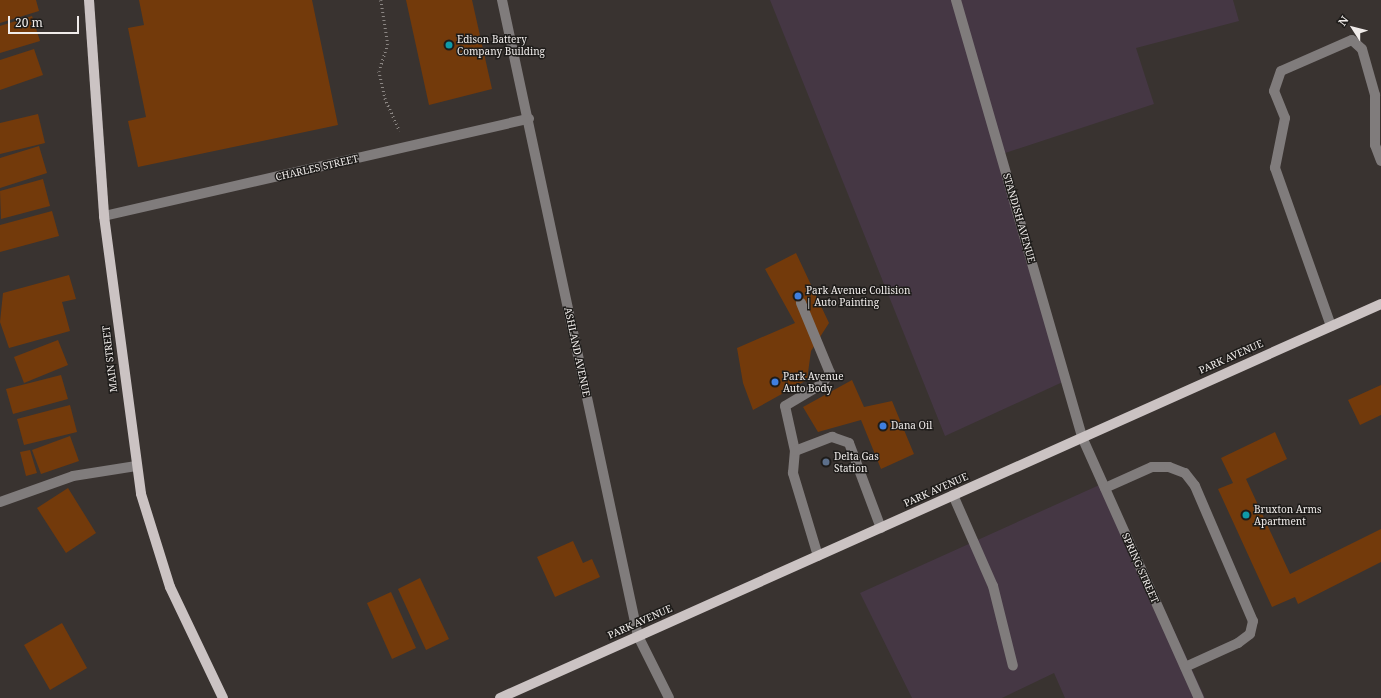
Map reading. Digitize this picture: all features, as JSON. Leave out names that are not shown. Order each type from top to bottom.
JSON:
[{"type":"main road","name":"MAIN STREET","points":[[89,0],[104,216],[136,466],[154,544],[170,587],[222,698]]},
{"type":"main road","name":"PARK AVENUE","points":[[500,698],[1381,304]]},
{"type":"street","name":"ASHLAND AVENUE","points":[[502,0],[529,119],[638,636],[669,698]]},
{"type":"street","name":"STANDISH AVENUE","points":[[956,0],[1082,437]]},
{"type":"street","points":[[1332,326],[1275,168],[1285,118],[1274,91],[1281,71],[1352,40],[1362,49],[1375,95],[1375,145],[1381,161]]},
{"type":"street","name":"CHARLES STREET","points":[[104,216],[529,119]]},
{"type":"street","points":[[801,303],[830,373],[822,384],[785,406],[795,451],[793,473],[818,556]]},
{"type":"street","points":[[795,451],[832,437],[849,443],[881,528]]},
{"type":"street","name":"SPRING STREET","points":[[1082,437],[1199,698]]},
{"type":"street","points":[[0,502],[73,476],[136,466]]},
{"type":"street","points":[[1104,488],[1157,467],[1169,467],[1185,473],[1195,486],[1253,620],[1250,634],[1238,643],[1185,667]]},
{"type":"street","points":[[952,495],[993,586],[1013,666]]},
{"type":"path","points":[[381,0],[388,44],[379,71],[385,98],[407,147]]},
{"type":"shaded area","points":[[770,0],[1233,0],[1239,21],[1136,48],[1154,104],[999,155],[1067,380],[945,436]]},
{"type":"shaded area","points":[[1106,482],[1205,698],[1065,698],[1054,673],[1002,698],[912,698],[860,593]]},
{"type":"building","points":[[0,0],[36,0],[39,11],[0,23]]},
{"type":"building","points":[[139,0],[312,0],[338,125],[138,167],[128,121],[146,117],[128,28],[144,25]]},
{"type":"building","name":"Edison Battery Company Building","points":[[406,0],[472,0],[492,89],[429,105]]},
{"type":"building","points":[[32,16],[40,41],[0,53],[0,26]]},
{"type":"building","points":[[34,49],[43,75],[0,90],[0,60]]},
{"type":"building","points":[[38,114],[45,143],[0,154],[0,123]]},
{"type":"building","points":[[39,146],[47,173],[0,188],[0,158]]},
{"type":"building","points":[[43,179],[50,206],[1,219],[0,191]]},
{"type":"building","points":[[52,211],[59,236],[0,252],[0,225]]},
{"type":"building","name":"Park Avenue Collision | Auto Painting","points":[[796,253],[829,323],[811,351],[807,380],[753,410],[743,383],[737,348],[795,323],[765,269]]},
{"type":"building","points":[[69,275],[76,299],[62,302],[70,331],[9,348],[0,322],[3,293]]},
{"type":"building","points":[[58,340],[68,365],[24,383],[14,357]]},
{"type":"building","points":[[61,375],[68,399],[13,414],[6,389]]},
{"type":"building","name":"Dana Oil","points":[[852,380],[864,407],[892,401],[914,454],[881,469],[861,420],[818,432],[803,407]]},
{"type":"building","points":[[1381,385],[1381,415],[1360,425],[1348,400]]},
{"type":"building","points":[[70,405],[77,432],[24,445],[17,419]]},
{"type":"building","name":"Bruxton Arms Apartment","points":[[1275,432],[1287,459],[1246,479],[1290,574],[1381,529],[1381,562],[1298,604],[1295,597],[1272,607],[1218,489],[1233,483],[1221,458]]},
{"type":"building","points":[[70,436],[79,461],[41,474],[32,450]]},
{"type":"building","points":[[30,450],[37,473],[26,476],[20,452]]},
{"type":"building","points":[[68,488],[96,533],[66,553],[37,508]]},
{"type":"building","points":[[573,541],[583,563],[592,559],[600,577],[555,597],[537,557]]},
{"type":"building","points":[[420,578],[449,639],[426,650],[398,589]]},
{"type":"building","points":[[391,592],[416,648],[392,659],[367,603]]},
{"type":"building","points":[[62,623],[87,668],[50,690],[24,645]]},
{"type":"place","name":"Edison Battery Company Building","points":[[449,45]]},
{"type":"place","name":"Park Avenue Collision | Auto Painting","points":[[798,296]]},
{"type":"place","name":"Park Avenue Auto Body","points":[[775,382]]},
{"type":"place","name":"Dana Oil","points":[[883,426]]},
{"type":"place","name":"Delta Gas Station","points":[[826,462]]},
{"type":"place","name":"Bruxton Arms Apartment","points":[[1246,515]]}]
